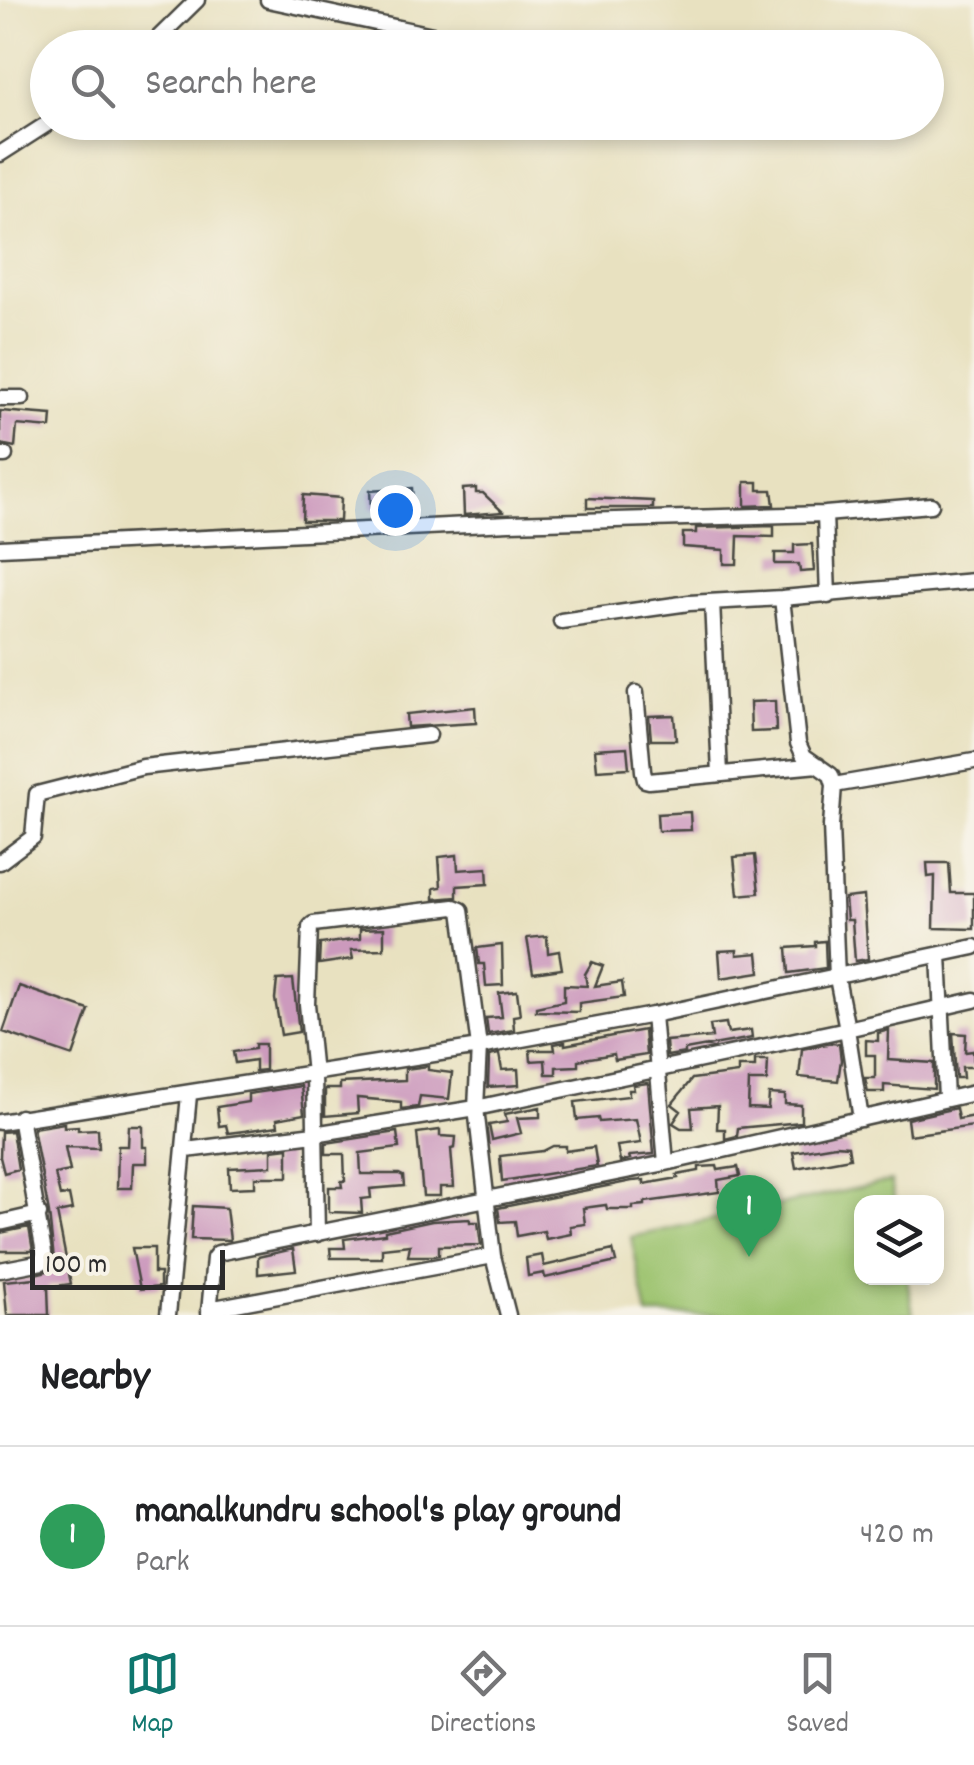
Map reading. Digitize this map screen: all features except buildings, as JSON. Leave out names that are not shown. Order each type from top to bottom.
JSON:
[{"type":"street","points":[[166,30],[197,0]]},
{"type":"street","points":[[268,0],[409,30]]},
{"type":"street","points":[[0,154],[30,135]]},
{"type":"street","points":[[0,398],[22,398]]},
{"type":"street","points":[[0,548],[509,523],[825,514],[931,506]]},
{"type":"street","points":[[825,514],[828,596]]},
{"type":"street","points":[[560,621],[712,602],[828,596],[974,581]]},
{"type":"street","points":[[782,598],[798,744],[804,756],[830,775],[834,785],[831,826],[837,978],[861,1119]]},
{"type":"street","points":[[712,602],[720,774]]},
{"type":"street","points":[[636,694],[644,780],[818,765]]},
{"type":"street","points":[[0,862],[33,837],[37,794],[143,767],[430,735]]},
{"type":"street","points":[[834,785],[974,761]]},
{"type":"street","points":[[317,1234],[314,1074],[307,1004],[309,934],[313,924],[447,906],[461,910],[479,1047],[476,1108],[493,1256],[508,1315]]},
{"type":"street","points":[[0,1122],[479,1047],[654,1015],[974,947]]},
{"type":"street","points":[[940,955],[946,1098]]},
{"type":"street","points":[[186,1150],[476,1108],[974,1000]]},
{"type":"street","points":[[654,1015],[666,1163]]},
{"type":"street","points":[[493,1256],[209,1312],[214,1258],[218,1253],[666,1163],[974,1093]]},
{"type":"street","points":[[168,1315],[189,1095]]},
{"type":"street","points":[[0,1270],[42,1262],[44,1253],[20,1118]]},
{"type":"street","points":[[0,1223],[38,1214]]},
{"type":"green space","points":[[891,1181],[894,1195],[854,1195],[854,1285],[908,1285],[913,1315],[647,1315],[631,1237]]},
{"type":"place","name":"manalkundru school's play ground","points":[[749,1257]]}]
